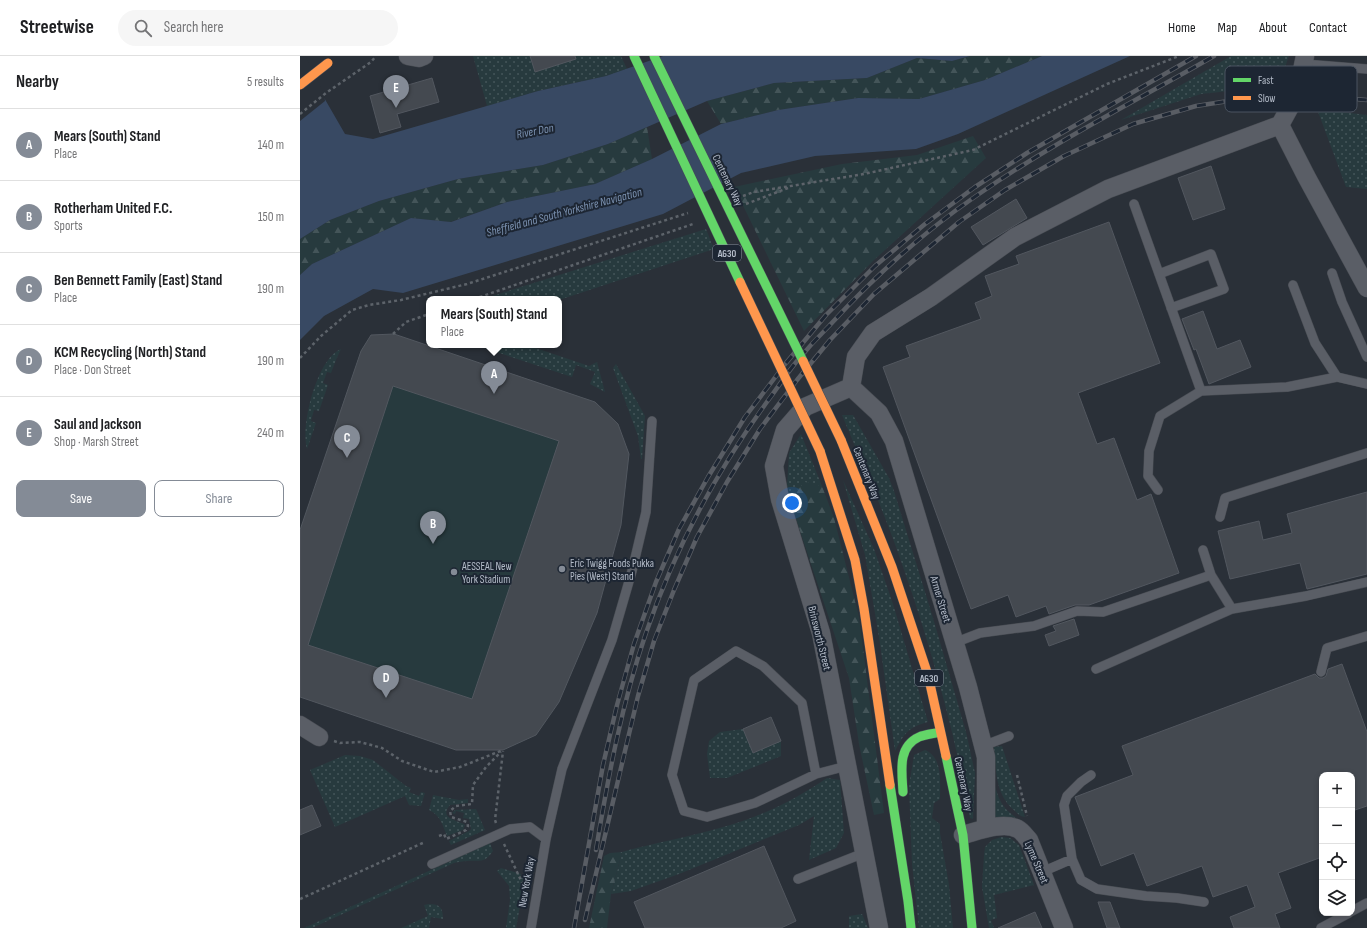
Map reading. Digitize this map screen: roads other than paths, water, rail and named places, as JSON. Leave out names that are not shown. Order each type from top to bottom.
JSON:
[{"type":"main road","points":[[300,85],[337,56]]},
{"type":"main road","name":"A630","points":[[634,56],[820,451],[855,560],[864,610],[911,928]]},
{"type":"main road","name":"Centenary Way","points":[[654,56],[841,440],[892,567],[928,675],[963,835],[972,928]]},
{"type":"main road","points":[[904,805],[902,757],[906,746],[918,737],[940,732]]},
{"type":"main road","name":"A630","points":[[904,821],[908,901]]},
{"type":"street","points":[[408,56],[419,58],[424,56]]},
{"type":"street","points":[[851,387],[856,357],[873,332],[932,297],[1016,237],[1108,189],[1280,124],[1287,112]]},
{"type":"street","points":[[1280,124],[1306,176],[1367,288]]},
{"type":"street","name":"Armer Street","points":[[851,387],[880,413],[894,441],[968,687],[986,757],[986,828]]},
{"type":"street","name":"Brinsworth Street","points":[[851,387],[805,407],[785,430],[774,466],[780,499],[821,633],[879,928]]},
{"type":"street","points":[[300,725],[319,738]]},
{"type":"street","name":"Lyme Street","points":[[963,835],[986,828],[1004,826],[1019,829],[1029,840],[1064,928]]},
{"type":"lane","points":[[1305,60],[1346,66]]},
{"type":"lane","points":[[1357,68],[1367,69]]},
{"type":"lane","points":[[1134,204],[1201,391]]},
{"type":"lane","points":[[1159,274],[1211,254],[1224,290],[1171,308]]},
{"type":"lane","points":[[1332,273],[1342,302],[1367,357]]},
{"type":"lane","points":[[1292,285],[1315,343],[1337,377]]},
{"type":"lane","points":[[1158,490],[1148,476],[1148,470],[1149,451],[1160,416],[1201,391],[1287,387],[1337,377],[1367,384]]},
{"type":"lane","name":"New York Way","points":[[531,928],[546,839],[562,769],[612,640],[632,571],[646,512],[652,420]]},
{"type":"lane","points":[[1220,517],[1225,498],[1367,453]]},
{"type":"lane","points":[[1203,550],[1211,575],[1232,609]]},
{"type":"lane","points":[[954,643],[980,633],[1034,626],[1077,611],[1103,612],[1211,575]]},
{"type":"lane","points":[[1096,669],[1232,609],[1306,596],[1367,582]]},
{"type":"lane","points":[[1321,672],[1327,648],[1367,636]]},
{"type":"lane","points":[[816,774],[802,703],[763,666],[736,651],[694,680],[672,775],[684,811],[707,817],[755,803],[816,774],[847,766]]},
{"type":"lane","points":[[983,746],[1009,736]]},
{"type":"lane","points":[[1091,775],[1081,782],[1067,796],[1064,806],[1072,859],[1081,880],[1096,889],[1204,902]]},
{"type":"lane","points":[[432,864],[510,829],[530,827],[546,839]]},
{"type":"lane","points":[[798,879],[864,853]]},
{"type":"lane","points":[[1042,872],[1072,859]]},
{"type":"lane","points":[[1355,909],[1367,903]]},
{"type":"lane","points":[[1321,928],[1343,916]]},
{"type":"water","name":"River Don","points":[[300,56],[345,134],[373,139],[538,91],[606,76],[663,56],[970,56],[952,61],[917,58],[867,78],[774,83],[707,101],[608,144],[543,165],[458,179],[379,201],[330,220],[300,239]]},
{"type":"water","name":"Sheffield and South Yorkshire Navigation","points":[[1042,56],[1130,56],[958,134],[916,149],[815,156],[741,173],[663,214],[403,293],[373,289],[324,316],[300,340],[300,275],[312,264],[411,218],[451,222],[507,202],[595,184],[652,159],[721,124],[778,110],[858,98],[919,99],[985,80]]},
{"type":"railway","points":[[574,928],[603,765],[617,705],[634,644],[656,582],[679,529],[708,477],[745,417],[786,363],[826,315],[875,266],[925,224],[975,187],[1027,153],[1196,56]]},
{"type":"railway","points":[[596,850],[611,768],[637,659],[670,570],[716,480],[752,423],[794,365],[821,334],[863,291],[917,241],[956,210],[1034,158],[1214,56]]},
{"type":"railway","points":[[1357,99],[1367,100]]},
{"type":"railway","points":[[585,920],[638,696],[654,641],[674,590],[697,537],[727,482],[760,429],[797,380],[830,340],[874,294],[959,222],[1005,190],[1064,156],[1133,124],[1196,106],[1225,102]]},
{"type":"place","name":"Saul and Jackson","points":[[396,108]]},
{"type":"place","name":"Mears (South) Stand","points":[[494,394]]},
{"type":"place","name":"Ben Bennett Family (East) Stand","points":[[347,458]]},
{"type":"place","name":"Rotherham United F.C.","points":[[433,544]]},
{"type":"place","name":"Eric Twigg Foods Pukka Pies (West) Stand","points":[[562,569]]},
{"type":"place","name":"AESSEAL New York Stadium","points":[[454,572]]},
{"type":"place","name":"KCM Recycling (North) Stand","points":[[386,698]]}]
